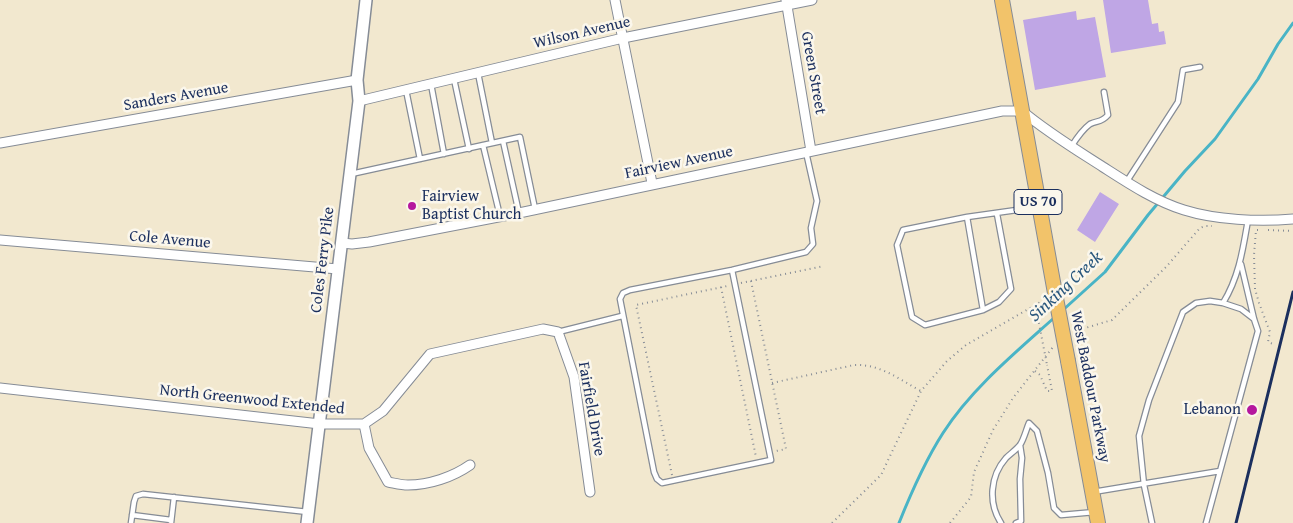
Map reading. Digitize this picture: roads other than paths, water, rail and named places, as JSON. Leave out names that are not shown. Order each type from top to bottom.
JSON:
[{"type":"main road","name":"US 70","points":[[1002,0],[1022,111]]},
{"type":"main road","name":"West Baddour Parkway","points":[[1022,111],[1097,517]]},
{"type":"street","name":"Coles Ferry Pike","points":[[307,518],[359,101],[357,80],[366,0]]},
{"type":"street","points":[[615,0],[652,183]]},
{"type":"street","name":"Wilson Avenue","points":[[359,101],[623,38],[786,3],[812,0]]},
{"type":"street","name":"Green Street","points":[[786,3],[809,151]]},
{"type":"street","name":"Sanders Avenue","points":[[0,143],[357,80]]},
{"type":"street","name":"Fairview Avenue","points":[[342,243],[369,242],[1002,111],[1022,111]]},
{"type":"street","points":[[1022,111],[1043,129],[1071,147],[1149,195],[1179,208],[1202,214],[1248,220],[1293,219]]},
{"type":"street","name":"Cole Avenue","points":[[0,240],[338,269]]},
{"type":"street","name":"North Greenwood Extended","points":[[0,388],[320,424],[364,424],[383,410],[430,354],[543,329],[558,332]]},
{"type":"street","name":"Fairfield Drive","points":[[558,332],[574,377],[590,492]]},
{"type":"street","points":[[364,424],[369,448],[388,482],[407,485],[429,482],[458,473],[470,465]]},
{"type":"lane","points":[[1127,181],[1178,102],[1183,70],[1200,67]]},
{"type":"lane","points":[[478,73],[492,143]]},
{"type":"lane","points":[[454,78],[468,149]]},
{"type":"lane","points":[[431,84],[444,154]]},
{"type":"lane","points":[[406,90],[420,159]]},
{"type":"lane","points":[[1071,147],[1082,131],[1091,124],[1103,121],[1108,115],[1104,92]]},
{"type":"lane","points":[[350,175],[520,137],[535,209]]},
{"type":"lane","points":[[503,141],[518,212]]},
{"type":"lane","points":[[483,145],[500,216]]},
{"type":"lane","points":[[732,270],[771,460],[662,483],[657,479],[654,472],[620,299],[624,293],[630,290],[732,270],[806,252],[813,244],[811,228],[817,201],[809,151]]},
{"type":"lane","points":[[997,214],[1011,290],[999,302],[983,310],[925,325],[912,317],[897,245],[903,230],[966,217],[997,214],[1039,206]]},
{"type":"lane","points":[[966,217],[983,310]]},
{"type":"lane","points":[[1223,303],[1241,262],[1248,220]]},
{"type":"lane","points":[[1206,523],[1258,331],[1241,262]]},
{"type":"lane","points":[[1152,523],[1144,485],[1139,436],[1156,382],[1183,312],[1196,303],[1210,301],[1241,309],[1254,319]]},
{"type":"lane","points":[[558,332],[622,316]]},
{"type":"lane","points":[[1001,523],[995,514],[992,492],[995,474],[1005,459],[1020,446],[1029,423],[1037,431],[1048,473],[1054,508],[1062,515],[1097,517]]},
{"type":"lane","points":[[1016,523],[1021,521],[1020,479],[1022,458],[1020,446]]},
{"type":"lane","points":[[1092,492],[1144,485],[1220,471]]},
{"type":"lane","points":[[131,523],[136,496],[143,494],[174,497],[307,518]]},
{"type":"lane","points":[[132,515],[171,521],[174,497]]},
{"type":"waterway","name":"Sinking Creek","points":[[1063,310],[1105,272],[1148,215],[1215,139],[1258,79],[1278,44],[1293,23]]},
{"type":"waterway","name":"Sinking Creek","points":[[899,523],[924,466],[954,417],[980,386],[1055,317]]},
{"type":"railway","points":[[1236,523],[1293,292]]},
{"type":"place","name":"Fairview Baptist Church","points":[[412,206]]},
{"type":"place","name":"Lebanon","points":[[1252,410]]}]
